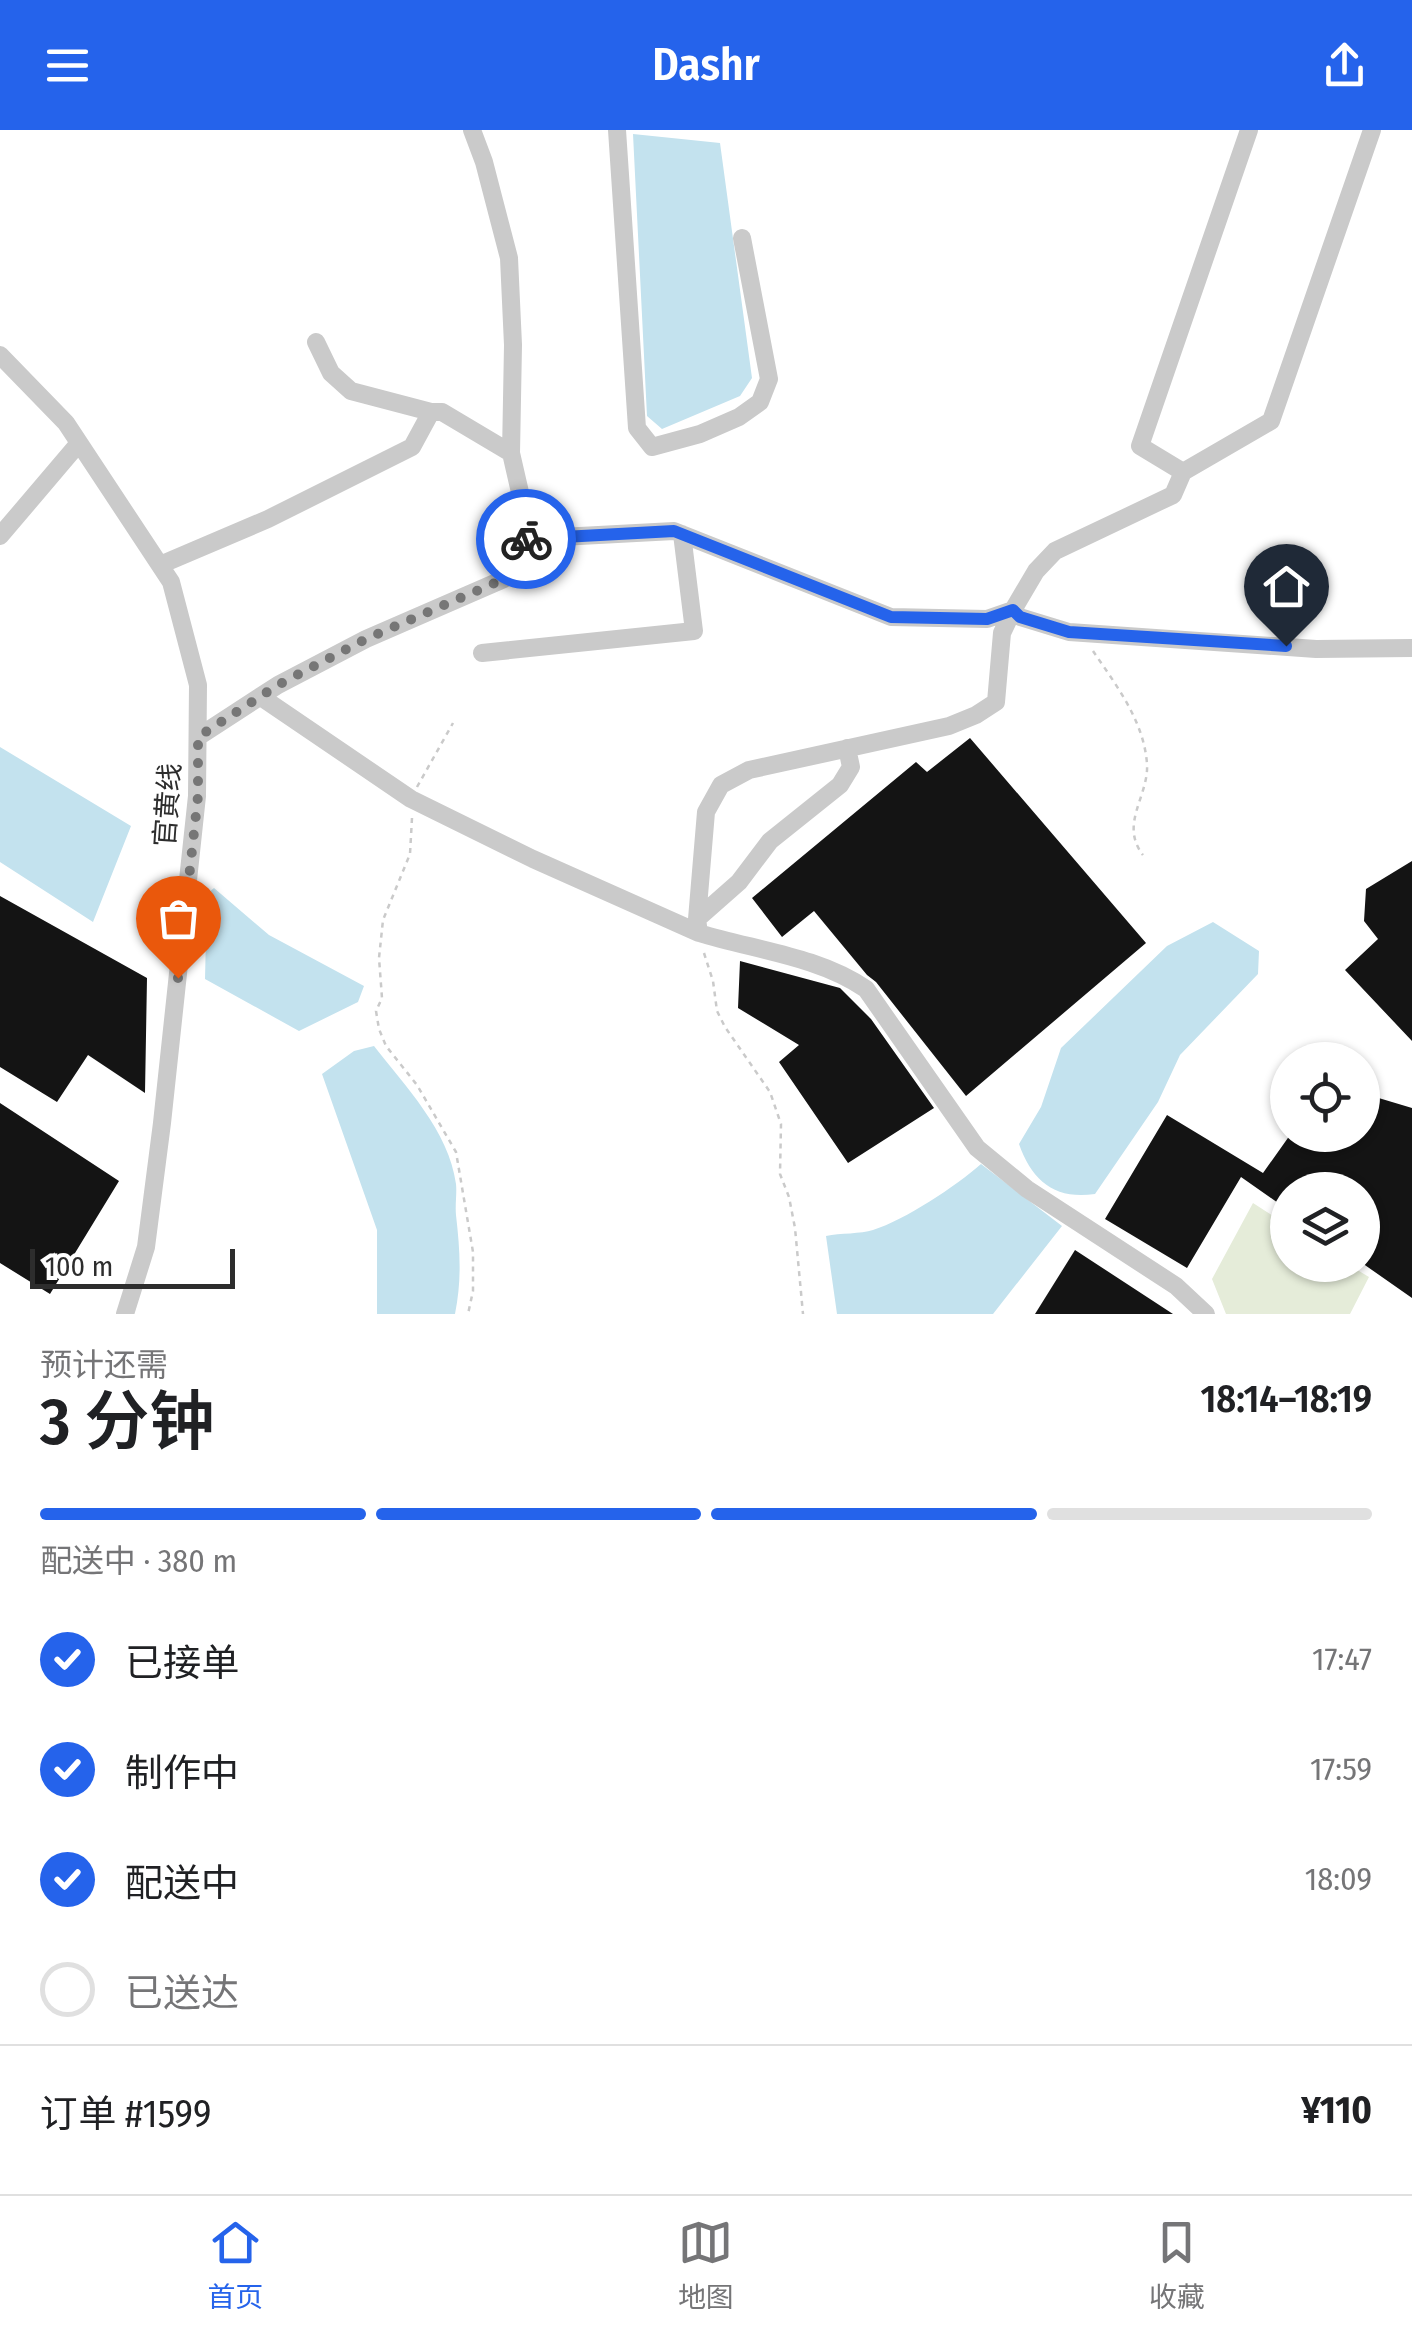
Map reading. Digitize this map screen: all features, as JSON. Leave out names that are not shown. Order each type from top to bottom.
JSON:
[{"type":"street","points":[[198,737],[260,696],[366,639],[504,579],[523,556],[522,501],[511,453],[513,344],[509,258],[472,130]]},
{"type":"street","points":[[617,130],[637,428],[652,447],[700,434],[739,417],[760,402],[769,379],[742,238]]},
{"type":"street","points":[[1184,472],[1140,446],[1249,130]]},
{"type":"street","points":[[698,926],[706,812],[720,784],[749,770],[948,726],[996,702],[1002,633],[1036,571],[1054,552],[1173,495],[1184,472],[1271,421],[1372,130]]},
{"type":"street","points":[[316,342],[331,373],[351,391],[442,412],[511,453]]},
{"type":"street","name":"官黄线","points":[[0,355],[31,385],[79,443],[171,582],[198,684],[198,796],[162,1124],[146,1246],[125,1314]]},
{"type":"street","points":[[160,565],[268,518],[412,446],[431,412]]},
{"type":"street","points":[[0,536],[79,443]]},
{"type":"street","points":[[523,539],[674,531],[891,617],[987,619],[1013,610]]},
{"type":"street","points":[[482,653],[694,630],[682,534]]},
{"type":"street","points":[[1013,610],[1020,617],[1082,632],[1316,649],[1412,648]]},
{"type":"street","points":[[260,696],[411,798],[533,859],[698,926],[849,977],[866,989],[977,1148],[1027,1189],[1164,1278],[1206,1314]]},
{"type":"street","points":[[698,926],[770,841],[840,784],[851,767],[848,748]]},
{"type":"path","points":[[1082,632],[1141,731],[1147,768],[1132,824],[1143,855]]},
{"type":"path","points":[[453,723],[411,798],[410,854],[383,920],[379,944],[382,998],[376,1011],[386,1046],[417,1085],[456,1152],[473,1252],[473,1291],[468,1314]]},
{"type":"path","points":[[698,926],[714,981],[717,1011],[770,1092],[781,1124],[780,1174],[795,1228],[803,1314]]},
{"type":"green space","points":[[1253,1203],[1270,1214],[1270,1282],[1366,1282],[1350,1314],[1226,1314],[1212,1279]]},
{"type":"water","points":[[633,134],[720,143],[752,378],[740,396],[662,429],[647,416]]},
{"type":"water","points":[[0,747],[131,826],[93,922],[0,862]]},
{"type":"water","points":[[214,888],[269,935],[364,986],[358,1002],[299,1031],[205,979],[207,894]]},
{"type":"water","points":[[1213,922],[1259,951],[1258,974],[1180,1055],[1158,1102],[1095,1194],[1068,1194],[1047,1185],[1031,1168],[1019,1144],[1041,1107],[1061,1048],[1167,946]]},
{"type":"water","points":[[374,1046],[424,1110],[452,1164],[460,1264],[455,1314],[377,1314],[377,1230],[322,1074],[354,1051]]},
{"type":"water","points":[[981,1164],[1062,1226],[993,1314],[837,1314],[826,1236],[868,1231],[900,1219]]},
{"type":"building","points":[[970,738],[1146,943],[966,1096],[814,911],[782,937],[752,898],[916,762],[927,772]]},
{"type":"building","points":[[1412,861],[1412,1041],[1345,970],[1378,939],[1364,921],[1366,889]]},
{"type":"building","points":[[0,896],[147,978],[145,1093],[88,1055],[57,1102],[0,1067]]},
{"type":"building","points":[[740,961],[840,988],[871,1019],[934,1108],[848,1163],[779,1062],[799,1045],[738,1008]]},
{"type":"building","points":[[1380,1098],[1412,1108],[1412,1298],[1380,1276],[1380,1172],[1270,1172],[1270,1197],[1241,1177],[1187,1268],[1105,1219],[1167,1115],[1263,1173],[1278,1152],[1380,1152]]},
{"type":"building","points":[[0,1103],[119,1181],[50,1294],[0,1263]]},
{"type":"building","points":[[1075,1250],[1173,1314],[1035,1314]]},
{"type":"way so far","points":[[178,978],[198,796],[198,737],[278,685],[366,639],[504,579],[523,556],[526,539]]},
{"type":"route","points":[[526,539],[674,531],[891,617],[987,619],[1013,610],[1020,617],[1069,632],[1286,646]]}]
